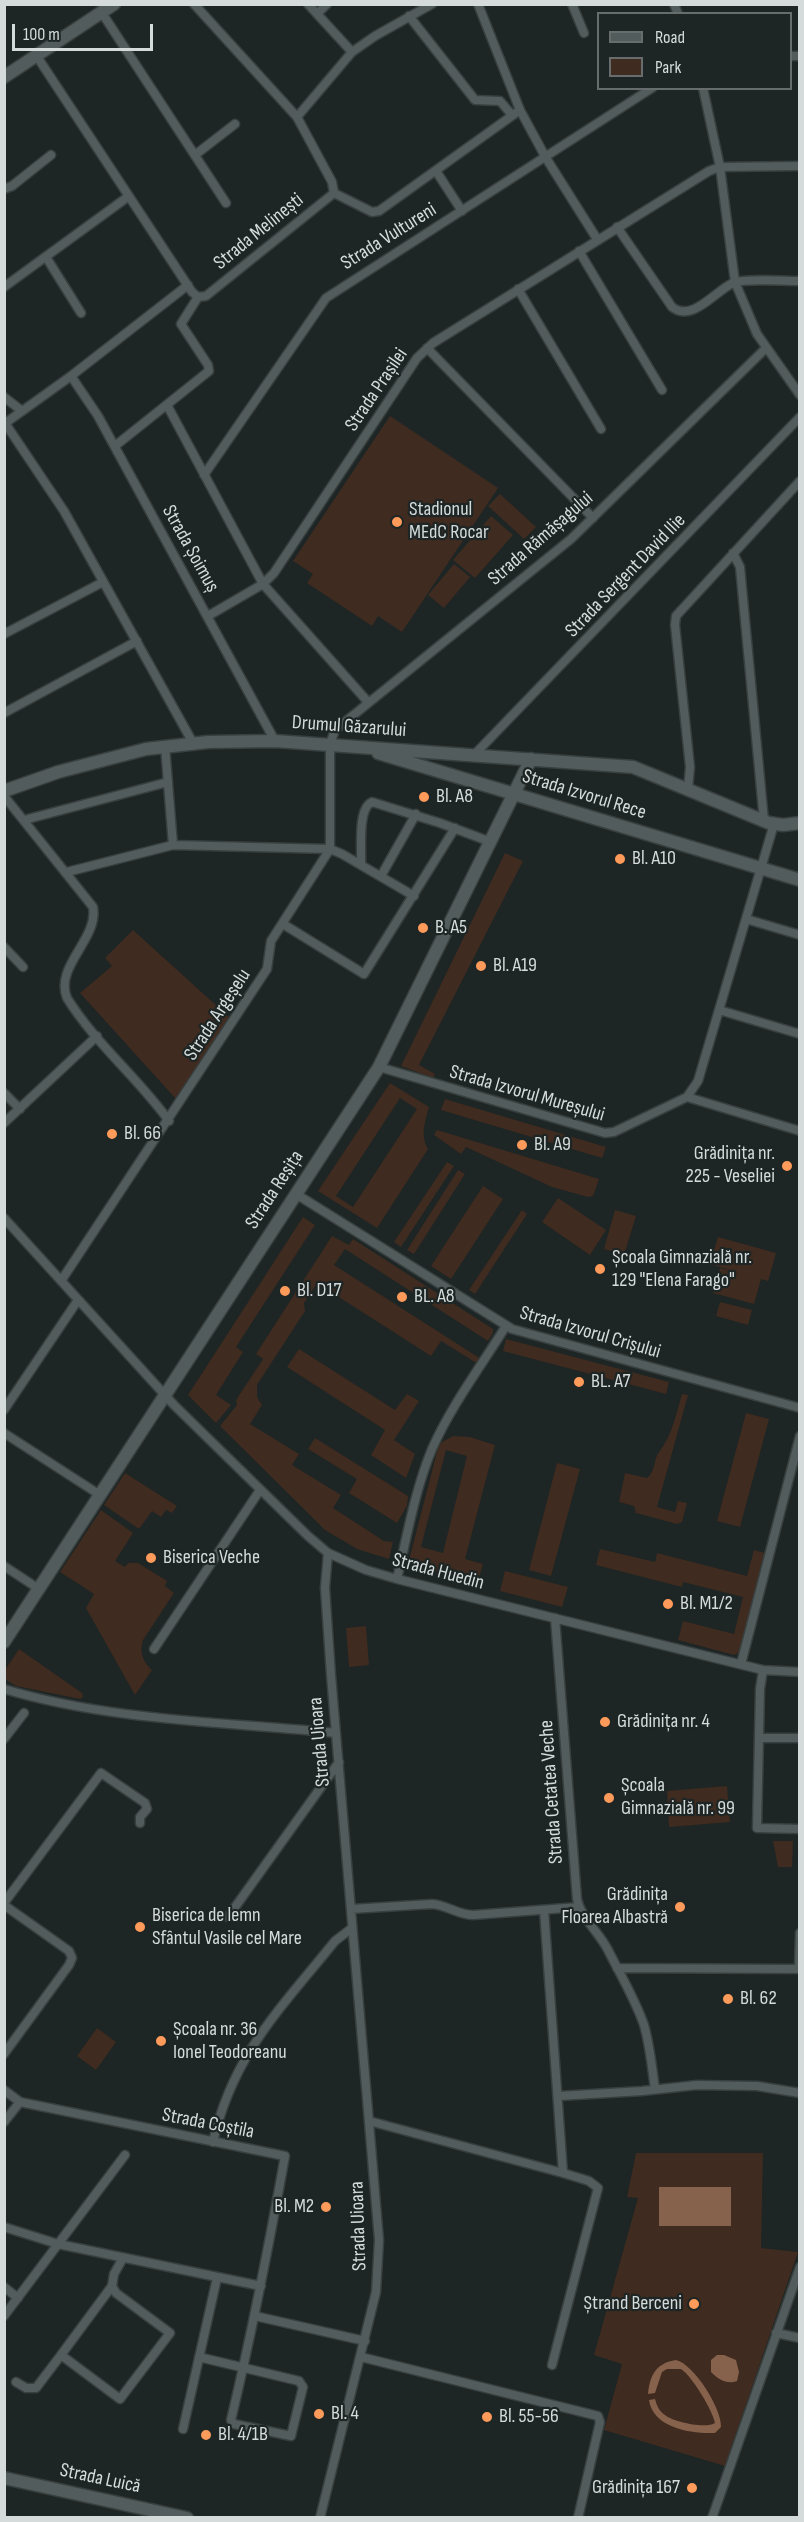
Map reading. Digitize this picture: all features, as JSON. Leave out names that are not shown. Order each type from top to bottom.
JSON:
[{"type":"street","points":[[4,77],[114,4]]},
{"type":"street","points":[[194,4],[297,117],[332,182],[334,193],[376,213],[520,110]]},
{"type":"street","points":[[308,4],[352,52]]},
{"type":"street","points":[[317,14],[327,4]]},
{"type":"street","points":[[297,117],[352,52],[432,4]]},
{"type":"street","points":[[478,4],[520,110],[546,158],[597,239]]},
{"type":"street","points":[[572,4],[584,33]]},
{"type":"street","points":[[102,13],[226,203]]},
{"type":"street","points":[[409,16],[475,100],[500,101],[512,116]]},
{"type":"street","points":[[36,55],[198,297]]},
{"type":"street","name":"Strada Vultureni","points":[[204,475],[326,298],[649,90]]},
{"type":"street","points":[[703,90],[720,167],[735,282],[749,319],[766,348],[800,395]]},
{"type":"street","points":[[195,155],[235,124]]},
{"type":"street","points":[[4,189],[51,155]]},
{"type":"street","name":"Strada Prașilei","points":[[208,616],[263,584],[274,573],[417,358],[427,348],[597,239],[709,171],[720,167],[800,166]]},
{"type":"street","points":[[436,171],[462,211]]},
{"type":"street","name":"Strada Melinești","points":[[115,446],[209,371],[208,365],[181,324],[198,297],[206,296],[334,193]]},
{"type":"street","points":[[4,287],[129,196]]},
{"type":"street","points":[[617,227],[676,311],[691,311],[735,282],[800,281]]},
{"type":"street","points":[[579,251],[662,390]]},
{"type":"street","points":[[46,257],[81,313]]},
{"type":"street","points":[[188,285],[71,376],[5,423],[64,511],[193,743]]},
{"type":"street","points":[[518,289],[601,429]]},
{"type":"street","points":[[427,348],[593,518]]},
{"type":"street","name":"Strada Rămășagului","points":[[330,744],[335,730],[551,556],[593,518],[766,348]]},
{"type":"street","name":"Strada Șoimuș","points":[[71,376],[115,446],[275,741]]},
{"type":"street","points":[[4,397],[22,411]]},
{"type":"street","points":[[166,405],[263,584],[368,702]]},
{"type":"street","name":"Strada Sergent David Ilie","points":[[474,755],[800,417]]},
{"type":"street","points":[[688,789],[690,773],[675,620],[679,612],[800,481]]},
{"type":"street","points":[[733,553],[740,567],[769,823],[761,869],[698,1082],[687,1097],[800,1131]]},
{"type":"street","points":[[4,634],[103,582]]},
{"type":"street","points":[[4,713],[137,641]]},
{"type":"street","name":"Drumul Găzarului","points":[[97,1036],[64,991],[65,981],[90,930],[94,916],[93,907],[4,793],[37,778],[97,761],[165,746],[275,741],[330,744],[633,767],[769,823],[800,823]]},
{"type":"street","points":[[330,744],[330,849]]},
{"type":"street","points":[[165,746],[173,845]]},
{"type":"street","name":"Strada Izvorul Rece","points":[[357,747],[800,880]]},
{"type":"street","points":[[513,795],[531,759]]},
{"type":"street","points":[[24,820],[168,782]]},
{"type":"street","name":"Strada Reșița","points":[[4,1642],[379,1067],[513,795]]},
{"type":"street","points":[[361,865],[363,813],[367,804],[375,801],[491,842]]},
{"type":"street","points":[[381,876],[416,814]]},
{"type":"street","points":[[282,924],[364,974],[455,828]]},
{"type":"street","points":[[67,872],[173,845],[330,849],[414,896]]},
{"type":"street","name":"Strada Argeșelu","points":[[61,1281],[267,969],[270,962],[269,945],[330,849]]},
{"type":"street","points":[[746,919],[800,935]]},
{"type":"street","points":[[4,947],[23,967]]},
{"type":"street","points":[[719,1010],[800,1034]]},
{"type":"street","points":[[4,1123],[97,1036],[156,1102],[168,1120]]},
{"type":"street","name":"Strada Izvorul Mureșului","points":[[379,1067],[605,1133],[614,1132],[687,1097]]},
{"type":"street","points":[[4,1093],[20,1109]]},
{"type":"street","name":"Strada Izvorul Crișului","points":[[296,1194],[506,1326],[600,1354],[800,1407]]},
{"type":"street","name":"Strada Huedin","points":[[4,1218],[165,1395],[260,1490],[328,1553],[366,1570],[397,1579],[763,1670],[800,1672]]},
{"type":"street","points":[[4,1410],[78,1300]]},
{"type":"street","points":[[397,1579],[421,1483],[432,1450],[453,1411],[506,1326]]},
{"type":"street","points":[[4,1433],[100,1495]]},
{"type":"street","points":[[741,1664],[800,1436]]},
{"type":"street","points":[[154,1649],[260,1490]]},
{"type":"street","name":"Strada Uioara","points":[[320,2517],[376,2292],[379,2240],[325,1588],[328,1553]]},
{"type":"street","points":[[4,1566],[39,1588]]},
{"type":"street","name":"Strada Cetatea Veche","points":[[555,1618],[579,1907]]},
{"type":"street","points":[[763,1670],[757,1828],[800,1829]]},
{"type":"street","points":[[4,1689],[114,1712],[336,1733]]},
{"type":"street","points":[[4,1739],[24,1713]]},
{"type":"street","points":[[759,1738],[800,1738]]},
{"type":"street","points":[[228,1917],[339,1762]]},
{"type":"street","points":[[4,2054],[72,1958],[69,1951],[4,1904],[101,1773],[145,1803],[147,1809],[140,1817],[140,1823]]},
{"type":"street","points":[[351,1909],[432,1904],[445,1906],[465,1915],[473,1915],[579,1907],[598,1933],[643,2024],[655,2090]]},
{"type":"street","points":[[544,1910],[563,2173]]},
{"type":"street","points":[[213,2142],[228,2093],[253,2044],[335,1941],[352,1928]]},
{"type":"street","points":[[617,1968],[799,1969],[800,1933]]},
{"type":"street","points":[[559,2096],[655,2090],[683,2085],[737,2085],[800,2093]]},
{"type":"street","points":[[4,2090],[20,2102],[4,2122]]},
{"type":"street","name":"Strada Coștila","points":[[20,2102],[285,2156],[261,2286]]},
{"type":"street","points":[[369,2121],[594,2183],[598,2193],[552,2365]]},
{"type":"street","points":[[4,2316],[125,2155]]},
{"type":"street","points":[[4,2228],[58,2244],[261,2286],[243,2367],[232,2423],[291,2436],[302,2383],[299,2380],[243,2367],[199,2357]]},
{"type":"street","points":[[16,2382],[26,2388],[36,2388],[112,2286],[114,2274],[123,2258]]},
{"type":"street","points":[[712,2517],[799,2270]]},
{"type":"street","points":[[183,2429],[217,2278]]},
{"type":"street","points":[[60,2355],[120,2399],[170,2333],[117,2293],[112,2286]]},
{"type":"street","points":[[4,2287],[18,2298]]},
{"type":"street","points":[[255,2316],[365,2341]]},
{"type":"street","points":[[776,2333],[800,2338]]},
{"type":"street","points":[[361,2357],[598,2416],[600,2422],[578,2517]]},
{"type":"street","name":"Strada Luică","points":[[4,2478],[187,2517]]},
{"type":"green space","name":"Stadionul MEdC Rocar","points":[[390,416],[498,488],[402,632],[378,616],[372,626],[307,583],[313,574],[293,561]]},
{"type":"green space","points":[[500,494],[536,527],[524,539],[488,506]]},
{"type":"green space","points":[[491,516],[513,535],[475,578],[453,560]]},
{"type":"green space","points":[[454,564],[470,577],[444,608],[428,595]]},
{"type":"green space","points":[[505,853],[523,861],[419,1065],[435,1074],[433,1078],[401,1066]]},
{"type":"green space","points":[[133,930],[230,1018],[176,1099],[80,993],[112,966],[105,958]]},
{"type":"green space","points":[[390,1083],[429,1107],[424,1134],[428,1149],[377,1228],[318,1191]],"holes":[[[400,1098],[417,1109],[353,1207],[336,1196]]]},
{"type":"green space","points":[[445,1099],[606,1147],[602,1158],[441,1110]]},
{"type":"green space","points":[[437,1130],[599,1179],[593,1196],[588,1197],[552,1187],[466,1147],[461,1154],[434,1135]]},
{"type":"green space","points":[[447,1162],[454,1166],[401,1247],[394,1242]]},
{"type":"green space","points":[[458,1170],[465,1174],[414,1254],[407,1250]]},
{"type":"green space","points":[[483,1186],[503,1199],[451,1279],[431,1266]]},
{"type":"green space","points":[[558,1198],[606,1230],[590,1255],[542,1222]]},
{"type":"green space","points":[[522,1210],[527,1214],[475,1294],[469,1290]]},
{"type":"green space","points":[[615,1210],[636,1216],[624,1255],[604,1249]]},
{"type":"green space","points":[[303,1217],[315,1225],[236,1347],[243,1352],[216,1395],[231,1405],[216,1423],[188,1395]]},
{"type":"green space","points":[[332,1236],[349,1245],[353,1239],[493,1329],[488,1341],[345,1249],[334,1265],[481,1359],[478,1364],[441,1341],[431,1356],[317,1283],[304,1303],[305,1311],[257,1385],[257,1397],[262,1405],[250,1424],[299,1454],[292,1465],[341,1495],[333,1508],[384,1541],[393,1542],[389,1559],[357,1549],[325,1530],[220,1426],[237,1405],[236,1400],[263,1359],[256,1354]]},
{"type":"green space","points":[[718,1237],[776,1253],[768,1281],[761,1279],[754,1304],[713,1293],[720,1268],[739,1273],[710,1264]]},
{"type":"green space","points":[[720,1302],[752,1310],[748,1325],[716,1316]]},
{"type":"green space","points":[[506,1339],[669,1382],[666,1394],[503,1351]]},
{"type":"green space","points":[[299,1349],[395,1410],[407,1394],[419,1401],[394,1440],[415,1454],[406,1478],[371,1455],[385,1430],[287,1367]]},
{"type":"green space","points":[[682,1394],[688,1395],[657,1507],[675,1512],[678,1501],[687,1503],[682,1522],[677,1524],[636,1513],[634,1506],[619,1502],[625,1473],[647,1478],[652,1472],[657,1455],[676,1417]]},
{"type":"green space","points":[[746,1413],[769,1419],[740,1527],[717,1521]]},
{"type":"green space","points":[[453,1436],[470,1437],[495,1445],[465,1559],[483,1564],[477,1584],[408,1564],[438,1448],[442,1442]],"holes":[[[446,1450],[467,1456],[443,1553],[421,1547]]]},
{"type":"green space","points":[[315,1438],[408,1496],[407,1506],[397,1523],[349,1493],[357,1479],[308,1449]]},
{"type":"green space","points":[[557,1463],[580,1469],[551,1576],[529,1570]]},
{"type":"green space","points":[[125,1473],[177,1506],[172,1513],[166,1510],[161,1517],[152,1511],[139,1529],[104,1505]]},
{"type":"green space","points":[[101,1510],[133,1533],[115,1561],[125,1567],[128,1563],[138,1563],[167,1581],[165,1586],[174,1593],[143,1640],[141,1649],[143,1656],[146,1664],[152,1670],[135,1695],[86,1608],[94,1594],[60,1572]]},
{"type":"green space","points":[[600,1549],[655,1562],[657,1553],[747,1576],[754,1550],[765,1553],[740,1652],[734,1655],[678,1640],[683,1621],[734,1634],[743,1597],[683,1582],[682,1587],[596,1565]]},
{"type":"green space","points":[[505,1571],[568,1587],[562,1607],[500,1591]]},
{"type":"green space","points":[[366,1626],[369,1665],[349,1667],[346,1628]]},
{"type":"green space","points":[[19,1649],[82,1693],[83,1697],[80,1699],[16,1686],[5,1679],[5,1670]]},
{"type":"green space","points":[[727,1786],[730,1822],[669,1827],[667,1791]]},
{"type":"green space","points":[[773,1841],[793,1841],[792,1867],[778,1867]]},
{"type":"green space","points":[[97,2028],[116,2042],[96,2070],[77,2056]]},
{"type":"green space","name":"Ștrand Berceni","points":[[636,2153],[763,2153],[761,2248],[798,2252],[725,2466],[604,2430],[622,2364],[594,2355],[638,2198],[627,2197]]},
{"type":"shaded area","points":[[659,2187],[731,2187],[731,2226],[659,2226]]},
{"type":"shaded area","points":[[717,2355],[736,2360],[739,2372],[737,2381],[723,2381],[711,2372],[711,2360]]},
{"type":"shaded area","points":[[676,2360],[691,2370],[712,2399],[721,2427],[715,2433],[695,2432],[674,2427],[665,2423],[652,2409],[649,2400],[655,2399],[661,2412],[669,2418],[697,2425],[715,2423],[701,2394],[681,2369],[667,2369],[662,2372],[655,2393],[648,2394],[650,2381],[655,2371],[663,2364]]},
{"type":"place","name":"Stadionul MEdC Rocar","points":[[397,522]]},
{"type":"place","name":"Bl. A8","points":[[424,797]]},
{"type":"place","name":"Bl. A10","points":[[620,859]]},
{"type":"place","name":"B. A5","points":[[423,928]]},
{"type":"place","name":"Bl. A19","points":[[481,966]]},
{"type":"place","name":"Bl. 66","points":[[112,1134]]},
{"type":"place","name":"Bl. A9","points":[[522,1145]]},
{"type":"place","name":"Grădinița nr. 225 - Veseliei","points":[[787,1166]]},
{"type":"place","name":"Școala Gimnazială nr. 129 \"Elena Farago\"","points":[[600,1269]]},
{"type":"place","name":"Bl. D17","points":[[285,1291]]},
{"type":"place","name":"BL. A8","points":[[402,1297]]},
{"type":"place","name":"BL. A7","points":[[579,1382]]},
{"type":"place","name":"Biserica Veche","points":[[151,1558]]},
{"type":"place","name":"Bl. M1/2","points":[[668,1604]]},
{"type":"place","name":"Grădinița nr. 4","points":[[605,1722]]},
{"type":"place","name":"Școala Gimnazială nr. 99","points":[[609,1798]]},
{"type":"place","name":"Grădinița Floarea Albastră","points":[[680,1907]]},
{"type":"place","name":"Biserica de lemn Sfântul Vasile cel Mare","points":[[140,1927]]},
{"type":"place","name":"Bl. 62","points":[[728,1999]]},
{"type":"place","name":"Școala nr. 36 Ionel Teodoreanu","points":[[161,2041]]},
{"type":"place","name":"Bl. M2","points":[[326,2207]]},
{"type":"place","name":"Ștrand Berceni","points":[[694,2304]]},
{"type":"place","name":"Bl. 4","points":[[319,2414]]},
{"type":"place","name":"Bl. 55-56","points":[[487,2417]]},
{"type":"place","name":"Bl. 4/1B","points":[[206,2435]]},
{"type":"place","name":"Grădinița 167","points":[[692,2488]]}]
